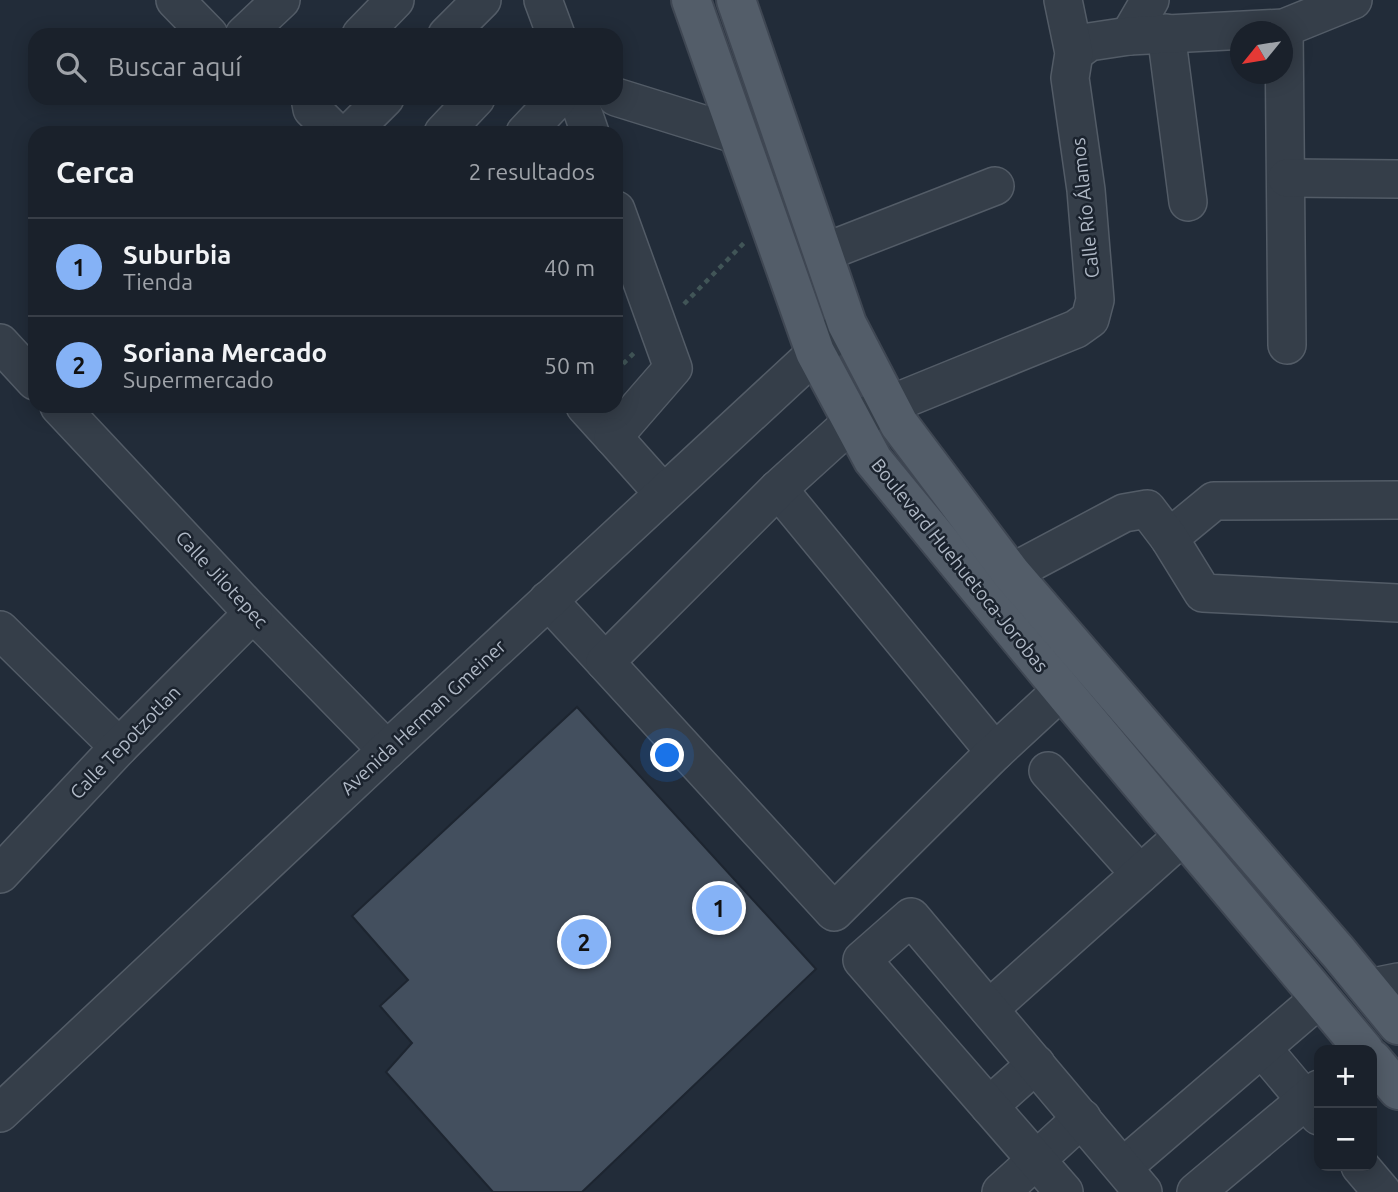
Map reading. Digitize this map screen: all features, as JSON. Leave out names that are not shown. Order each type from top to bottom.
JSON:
[{"type":"main road","name":"Boulevard Huehuetoca-Jorobas","points":[[691,0],[814,352],[873,460],[1360,1045]]},
{"type":"main road","name":"Boulevard Huehuetoca-Jorobas","points":[[736,0],[847,324],[899,424],[1011,573],[1383,985],[1398,1025]]},
{"type":"main road","points":[[1377,1065],[1398,1090]]},
{"type":"street","points":[[175,0],[202,28]]},
{"type":"street","points":[[251,28],[281,0]]},
{"type":"street","points":[[368,28],[395,0]]},
{"type":"street","points":[[454,28],[482,0]]},
{"type":"street","points":[[1063,0],[1074,53],[1089,42],[1129,36],[1230,30]]},
{"type":"street","points":[[1129,36],[1150,0]]},
{"type":"street","points":[[1293,23],[1353,0]]},
{"type":"street","points":[[1166,33],[1188,202]]},
{"type":"street","name":"Calle Río Álamos","points":[[605,662],[778,489],[852,422],[1076,329],[1090,319],[1095,300],[1086,190],[1070,78],[1074,53]]},
{"type":"street","points":[[1285,84],[1287,345]]},
{"type":"street","points":[[623,99],[738,135]]},
{"type":"street","points":[[311,105],[329,126]]},
{"type":"street","points":[[357,126],[377,105]]},
{"type":"street","points":[[450,126],[470,105]]},
{"type":"street","points":[[532,126],[551,105]]},
{"type":"street","points":[[580,105],[588,126]]},
{"type":"street","points":[[1287,178],[1398,179]]},
{"type":"street","points":[[823,253],[996,186]]},
{"type":"street","points":[[613,437],[673,368],[623,229]]},
{"type":"street","name":"Avenida Herman Gmeiner","points":[[0,1113],[847,324]]},
{"type":"street","points":[[0,343],[28,373]]},
{"type":"street","name":"Calle Jilotepec","points":[[66,413],[253,613],[387,750]]},
{"type":"street","points":[[591,413],[663,493]]},
{"type":"street","points":[[778,489],[995,752]]},
{"type":"street","points":[[1169,538],[1214,500],[1398,500]]},
{"type":"street","points":[[1011,573],[1124,513],[1147,509],[1169,538],[1203,593],[1398,603]]},
{"type":"street","points":[[548,600],[834,912],[862,960],[1064,1192]]},
{"type":"street","name":"Calle Tepotzotlan","points":[[0,874],[119,747],[253,613]]},
{"type":"street","points":[[0,630],[119,747]]},
{"type":"street","points":[[834,912],[995,752],[1062,690]]},
{"type":"street","points":[[1048,771],[1140,874]]},
{"type":"street","points":[[989,1009],[1184,835]]},
{"type":"street","points":[[862,960],[911,917],[1133,1179],[1262,1048],[1320,998]]},
{"type":"street","points":[[1262,1048],[1314,1101]]},
{"type":"street","points":[[989,1106],[1036,1064]]},
{"type":"street","points":[[1196,1192],[1314,1103]]},
{"type":"street","points":[[1001,1192],[1082,1118]]},
{"type":"street","points":[[1364,1171],[1382,1192]]},
{"type":"path","points":[[623,364],[768,219]]},
{"type":"building","points":[[577,707],[816,969],[582,1192],[493,1192],[386,1072],[412,1043],[380,1006],[408,980],[352,916]]},
{"type":"place","name":"Suburbia","points":[[719,908]]},
{"type":"place","name":"Soriana Mercado","points":[[584,942]]}]
